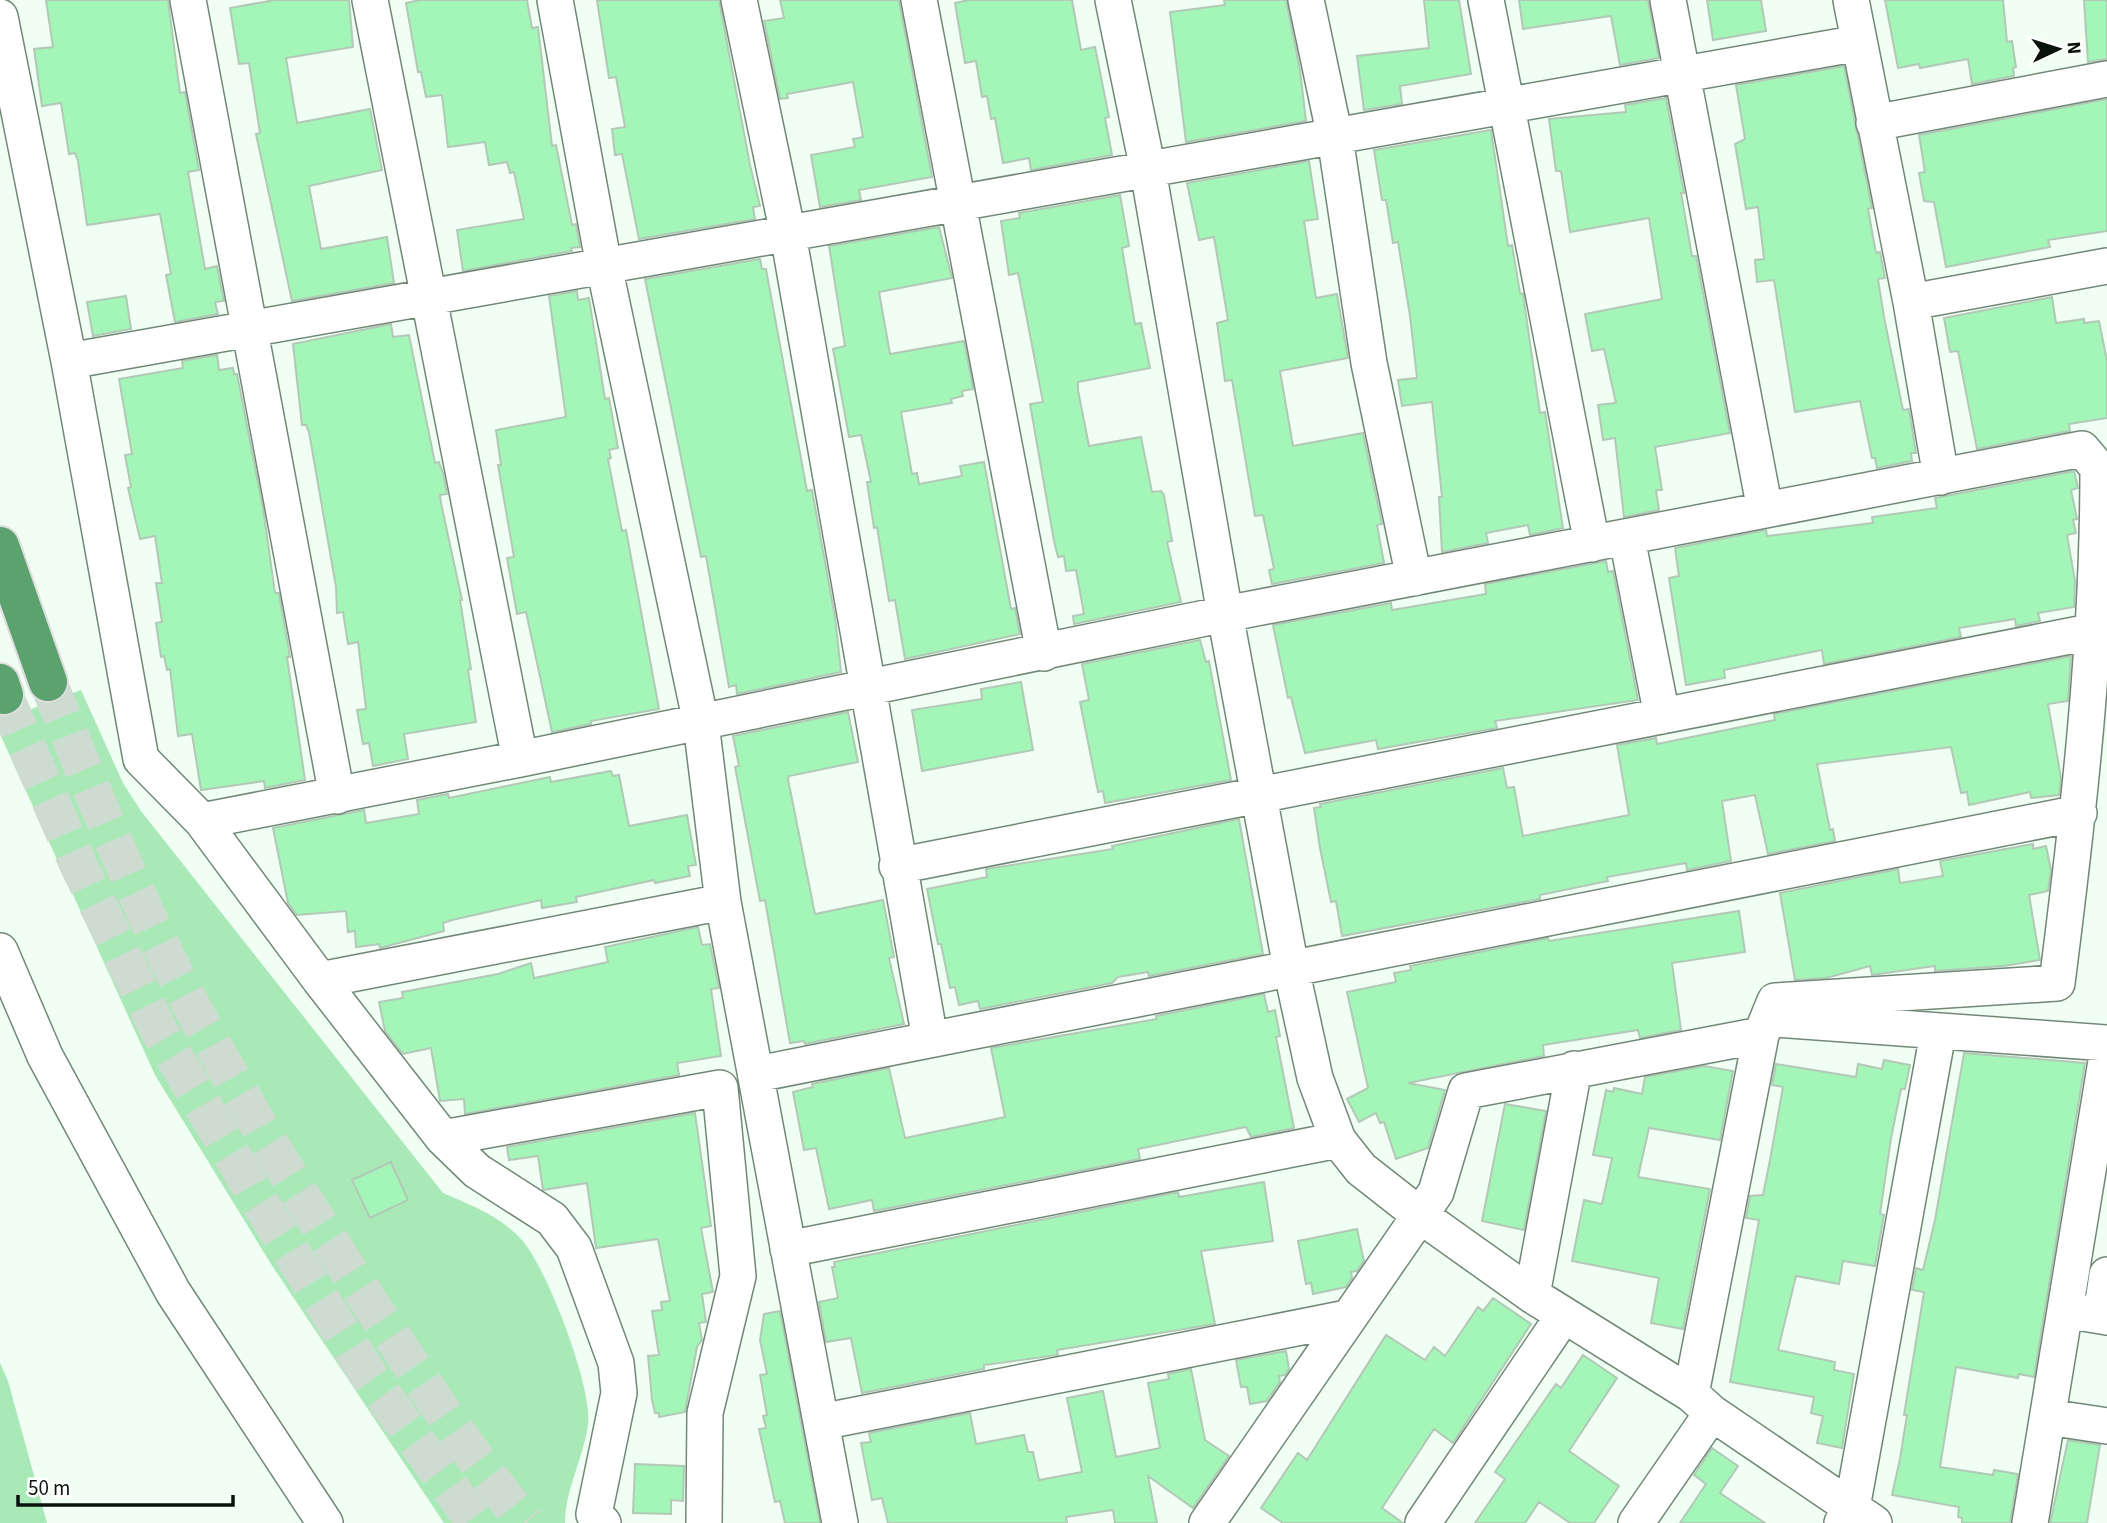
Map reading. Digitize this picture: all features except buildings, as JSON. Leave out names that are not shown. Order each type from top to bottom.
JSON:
[{"type":"highway","points":[[2,550],[48,682]]},
{"type":"street","points":[[188,0],[337,796]]},
{"type":"street","points":[[370,0],[520,759]]},
{"type":"street","points":[[555,0],[604,266],[701,723],[723,902],[840,1523]]},
{"type":"street","points":[[739,0],[788,234],[897,866],[930,1039]]},
{"type":"street","points":[[919,0],[960,203],[1044,653]]},
{"type":"street","points":[[1113,0],[1148,170],[1225,614],[1291,968],[1315,1078],[1338,1140],[1361,1169],[1531,1295],[1702,1404],[1856,1518],[1938,1033]]},
{"type":"street","points":[[1306,0],[1335,137],[1369,363],[1414,578]]},
{"type":"street","points":[[1486,0],[1592,544]]},
{"type":"street","points":[[1668,0],[1765,510]]},
{"type":"street","points":[[1851,0],[1911,302],[1941,477]]},
{"type":"street","points":[[0,16],[69,362],[141,759],[202,821],[320,980],[443,1138],[477,1171],[552,1219],[574,1248],[616,1363],[619,1393],[594,1514],[603,1523]]},
{"type":"street","points":[[69,362],[1859,43]]},
{"type":"street","points":[[1874,123],[2107,79]]},
{"type":"street","points":[[1911,302],[2107,266]]},
{"type":"street","points":[[202,821],[701,723],[1225,614],[2082,449],[2098,468],[2095,631],[2079,813],[2057,983],[1775,1001],[1765,1027],[1702,1404],[1636,1523]]},
{"type":"street","points":[[1626,538],[1662,716]]},
{"type":"street","points":[[897,866],[2095,631]]},
{"type":"street","points":[[757,1074],[2079,813]]},
{"type":"street","points":[[320,980],[723,902]]},
{"type":"street","points":[[0,951],[45,1056],[173,1293],[325,1523]]},
{"type":"street","points":[[1207,1523],[1348,1318],[1422,1216],[1436,1192],[1466,1091],[1765,1027],[2107,1043]]},
{"type":"street","points":[[2030,1523],[2107,1055]]},
{"type":"street","points":[[1531,1295],[1574,1069]]},
{"type":"street","points":[[443,1138],[720,1088],[738,1276],[705,1413],[704,1523]]},
{"type":"street","points":[[789,1249],[1338,1140]]},
{"type":"street","points":[[2065,1310],[2104,1316],[2107,1275]]},
{"type":"street","points":[[1423,1523],[1564,1315]]},
{"type":"street","points":[[821,1422],[1348,1318]]},
{"type":"street","points":[[2048,1417],[2107,1426]]},
{"type":"green space","points":[[81,690],[123,783],[141,811],[443,1193],[504,1224],[521,1239],[531,1253],[555,1299],[566,1328],[576,1356],[588,1407],[586,1436],[568,1498],[565,1523],[444,1523],[271,1264],[155,1075],[0,734],[0,721]]},
{"type":"green space","points":[[0,1363],[8,1381],[47,1523],[0,1523]]},
{"type":"tunnel","points":[[48,682],[156,935],[242,1097],[364,1295],[472,1454],[526,1523]]},
{"type":"tunnel","points":[[4,695],[79,866],[158,1029],[260,1203],[371,1379],[476,1523]]}]
